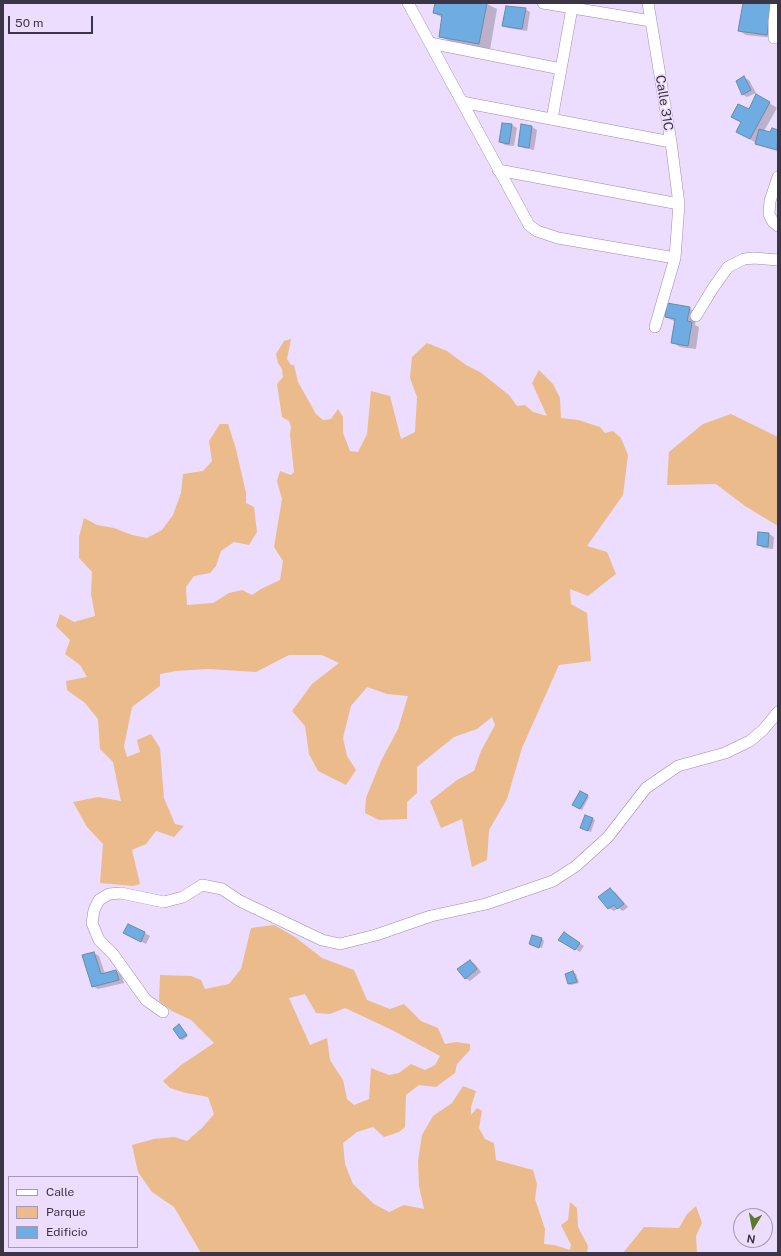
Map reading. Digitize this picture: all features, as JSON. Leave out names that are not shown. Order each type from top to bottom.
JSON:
[{"type":"street","points":[[408,3],[529,225],[537,231],[558,238],[675,258]]},
{"type":"street","points":[[543,3],[651,21]]},
{"type":"street","name":"Calle 31C","points":[[648,3],[671,142],[679,204],[675,258],[655,327]]},
{"type":"street","points":[[774,38],[776,3]]},
{"type":"street","points":[[552,119],[572,8]]},
{"type":"street","points":[[430,43],[561,69]]},
{"type":"street","points":[[462,102],[671,142]]},
{"type":"street","points":[[498,170],[679,204]]},
{"type":"street","points":[[778,177],[770,201],[769,214],[773,222],[778,226]]},
{"type":"street","points":[[696,316],[728,267],[744,259],[754,258],[778,260]]},
{"type":"street","points":[[163,1012],[146,1000],[113,954],[100,940],[92,923],[94,910],[99,900],[108,894],[121,893],[164,902],[183,897],[202,885],[222,889],[240,901],[322,940],[340,944],[376,935],[431,916],[486,904],[554,881],[576,866],[608,837],[646,788],[678,766],[725,752],[750,741],[763,730],[778,712]]},
{"type":"green space","points":[[291,339],[287,359],[291,365],[294,365],[298,382],[316,414],[323,420],[331,419],[338,409],[343,417],[343,433],[350,451],[358,452],[367,434],[371,391],[390,396],[401,439],[415,432],[417,397],[410,378],[412,357],[427,343],[447,351],[466,365],[480,372],[509,395],[517,406],[525,405],[533,412],[547,416],[532,383],[539,370],[553,384],[560,398],[561,418],[578,420],[600,427],[605,433],[613,431],[621,438],[628,455],[623,495],[587,546],[607,552],[616,574],[588,596],[570,589],[571,604],[587,613],[591,661],[559,665],[522,748],[507,799],[489,830],[487,860],[472,867],[462,819],[441,828],[430,801],[457,780],[474,771],[481,751],[495,725],[492,717],[477,729],[454,737],[417,767],[417,793],[407,802],[407,819],[379,820],[365,813],[366,798],[381,761],[398,729],[408,696],[387,694],[367,687],[351,706],[343,738],[347,756],[356,770],[346,785],[318,771],[309,754],[305,726],[292,711],[312,684],[339,663],[322,655],[289,655],[256,672],[208,669],[176,671],[160,674],[160,686],[132,707],[124,746],[127,757],[140,752],[137,740],[151,734],[160,748],[164,798],[175,824],[184,826],[174,837],[156,831],[146,844],[132,850],[140,884],[133,886],[100,883],[103,844],[87,827],[73,802],[98,797],[121,801],[113,762],[100,749],[98,719],[85,703],[67,690],[66,681],[87,677],[80,665],[65,654],[70,640],[56,626],[60,614],[74,622],[95,616],[91,594],[92,572],[79,558],[79,537],[84,518],[97,525],[114,528],[132,535],[147,538],[162,530],[173,515],[181,493],[183,474],[203,471],[212,461],[209,441],[220,424],[228,424],[236,449],[246,493],[246,503],[254,507],[257,532],[249,545],[234,542],[221,551],[216,566],[210,573],[194,576],[186,587],[187,605],[213,603],[229,593],[242,590],[252,595],[280,580],[283,561],[274,547],[282,499],[277,481],[280,471],[291,475],[294,472],[290,435],[291,427],[289,421],[282,417],[277,384],[283,377],[282,369],[278,363],[276,354],[284,341]]},
{"type":"green space","points":[[731,414],[778,437],[778,526],[745,506],[716,484],[667,485],[669,452],[703,424]]},
{"type":"green space","points":[[274,925],[295,937],[322,958],[354,970],[367,1000],[390,1009],[404,1004],[421,1021],[438,1028],[445,1044],[456,1042],[470,1044],[470,1050],[457,1064],[455,1073],[436,1087],[419,1085],[406,1095],[405,1127],[399,1132],[384,1137],[373,1127],[357,1132],[343,1143],[345,1164],[353,1184],[374,1204],[389,1212],[404,1205],[424,1209],[419,1186],[418,1161],[422,1135],[433,1116],[452,1103],[463,1086],[476,1091],[471,1107],[471,1115],[477,1108],[482,1111],[479,1128],[485,1139],[494,1143],[496,1160],[533,1170],[537,1184],[535,1199],[545,1229],[544,1244],[554,1245],[570,1250],[571,1245],[561,1225],[568,1220],[570,1202],[577,1208],[578,1227],[588,1246],[587,1253],[201,1253],[174,1207],[152,1192],[138,1172],[132,1145],[154,1139],[174,1137],[187,1141],[202,1128],[214,1114],[208,1097],[170,1088],[163,1081],[181,1065],[214,1043],[191,1020],[172,1011],[159,1001],[160,975],[191,976],[201,980],[205,989],[229,984],[241,969],[251,928]],"holes":[[[305,994],[316,1013],[330,1014],[345,1008],[392,1030],[440,1056],[435,1065],[425,1070],[411,1064],[399,1073],[389,1075],[371,1068],[369,1099],[354,1105],[347,1099],[343,1080],[330,1060],[327,1038],[310,1045],[289,998]]]},
{"type":"green space","points":[[696,1206],[702,1223],[696,1236],[697,1253],[623,1253],[644,1227],[679,1228],[687,1214]]},
{"type":"building","points":[[435,3],[487,3],[479,44],[439,37],[442,15],[433,13]]},
{"type":"building","points":[[743,3],[771,3],[767,35],[738,31]]},
{"type":"building","points":[[506,6],[526,8],[522,29],[502,26]]},
{"type":"building","points":[[744,76],[751,90],[742,95],[736,81]]},
{"type":"building","points":[[756,94],[770,102],[750,139],[736,132],[741,122],[731,117],[738,104],[749,109]]},
{"type":"building","points":[[502,123],[512,124],[509,144],[499,142]]},
{"type":"building","points":[[521,124],[532,126],[529,148],[518,146]]},
{"type":"building","points":[[772,128],[778,130],[777,150],[755,144],[759,129],[770,132]]},
{"type":"building","points":[[667,303],[690,307],[687,321],[692,322],[688,346],[671,343],[675,319],[665,317]]},
{"type":"building","points":[[758,532],[769,533],[768,547],[757,545]]},
{"type":"building","points":[[580,791],[588,795],[580,809],[572,805]]},
{"type":"building","points":[[585,815],[593,818],[588,831],[580,828]]},
{"type":"building","points":[[610,888],[624,904],[617,909],[614,905],[608,909],[598,897]]},
{"type":"building","points":[[128,924],[145,932],[141,942],[123,933]]},
{"type":"building","points":[[564,932],[580,943],[575,950],[558,940]]},
{"type":"building","points":[[532,935],[542,938],[539,948],[529,944]]},
{"type":"building","points":[[94,952],[101,974],[116,970],[119,980],[92,987],[82,955]]},
{"type":"building","points":[[470,960],[477,969],[465,979],[457,969]]},
{"type":"building","points":[[573,971],[577,982],[568,984],[565,974]]},
{"type":"building","points":[[179,1024],[187,1035],[180,1039],[173,1029]]}]
